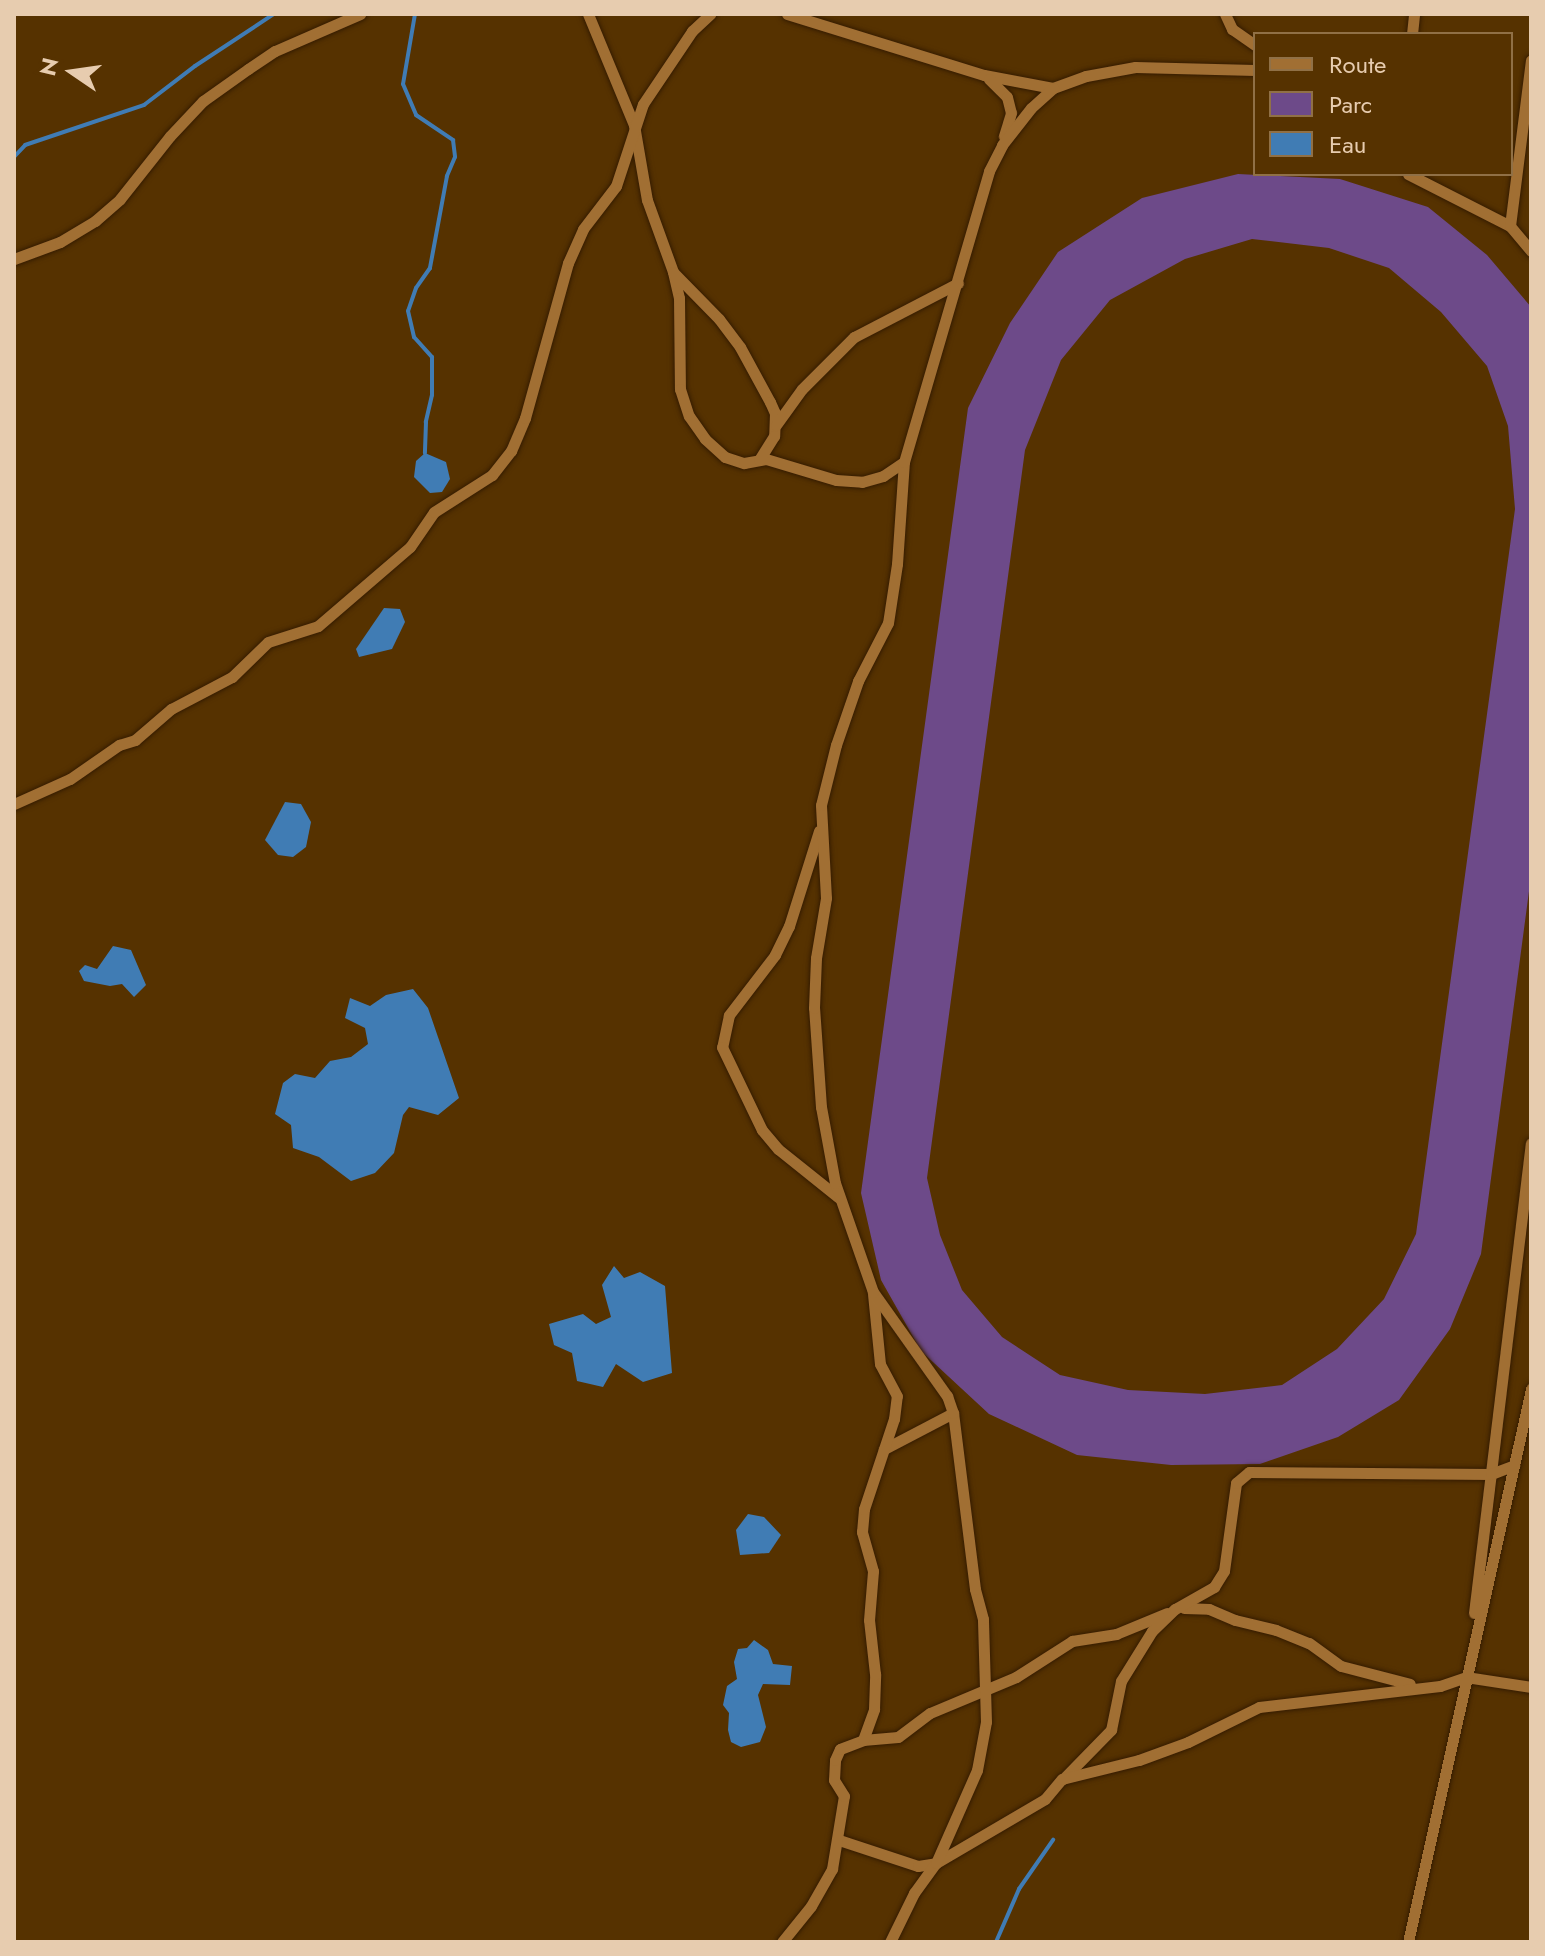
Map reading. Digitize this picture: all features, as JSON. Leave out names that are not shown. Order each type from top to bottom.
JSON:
[{"type":"street","points":[[14,259],[60,242],[95,221],[120,199],[170,136],[203,101],[248,69],[275,51],[360,14]]},
{"type":"street","points":[[588,14],[634,125],[647,200],[679,298],[680,389],[689,416],[705,439],[725,457],[744,463],[788,463],[836,480],[862,482],[883,476],[904,462]]},
{"type":"street","points":[[14,804],[70,779],[119,745],[135,740],[171,709],[232,677],[268,642],[318,626],[410,547],[434,512],[492,475],[511,451],[525,418],[568,263],[583,229],[616,186],[634,125],[670,61],[710,14]]},
{"type":"street","points":[[787,14],[984,75],[1053,88]]},
{"type":"street","points":[[1225,14],[1232,29],[1253,44]]},
{"type":"street","points":[[1510,226],[1529,96],[1531,60]]},
{"type":"street","points":[[1002,145],[1031,108],[1053,88],[1086,76],[1135,67],[1253,70]]},
{"type":"street","points":[[863,1740],[874,1709],[875,1674],[869,1620],[873,1571],[862,1532],[864,1509],[897,1396],[880,1364],[873,1292],[840,1200],[821,1107],[816,1053],[816,958],[826,898],[821,805],[836,745],[858,681],[888,623],[897,564],[904,462],[989,171],[1002,145],[1011,113],[1000,86],[984,75]]},
{"type":"street","points":[[1412,176],[1510,226],[1531,251]]},
{"type":"street","points":[[673,272],[719,319],[740,347],[770,402],[776,425]]},
{"type":"street","points":[[757,461],[768,449],[776,425],[802,389],[854,337],[958,283]]},
{"type":"street","points":[[820,827],[789,926],[775,955],[729,1015],[722,1047],[762,1130],[778,1149],[840,1200]]},
{"type":"street","points":[[1466,1677],[1531,1143]]},
{"type":"street","points":[[873,1292],[947,1396],[953,1413],[975,1589],[983,1619],[987,1688],[986,1722],[977,1770],[936,1863],[914,1893],[890,1942]]},
{"type":"street","points":[[1408,1942],[1531,1389]]},
{"type":"street","points":[[884,1449],[953,1413]]},
{"type":"street","points":[[782,1942],[811,1906],[832,1869],[844,1796],[834,1780],[835,1760],[840,1749],[863,1740],[898,1737],[930,1713],[1040,1663],[1072,1641],[1116,1634],[1207,1593],[1224,1571],[1236,1483],[1249,1472],[1491,1474],[1514,1465]]},
{"type":"street","points":[[839,1840],[918,1866],[936,1863],[1045,1799],[1111,1730],[1121,1681],[1138,1651],[1175,1609],[1209,1609],[1309,1643],[1341,1666],[1423,1687]]},
{"type":"street","points":[[1062,1779],[1152,1756],[1259,1707],[1423,1687],[1466,1677],[1531,1687]]},
{"type":"green space","points":[[1238,174],[1340,179],[1428,207],[1487,255],[1531,307],[1531,876],[1481,1254],[1450,1329],[1399,1400],[1338,1437],[1260,1464],[1171,1465],[1077,1455],[989,1414],[921,1351],[881,1280],[861,1193],[968,408],[1010,323],[1058,252],[1142,198]],"holes":[[[1252,239],[1329,248],[1389,268],[1441,312],[1487,366],[1508,426],[1515,509],[1416,1234],[1384,1299],[1337,1349],[1282,1385],[1205,1394],[1128,1390],[1060,1375],[1002,1337],[962,1290],[940,1235],[927,1178],[1025,450],[1061,360],[1110,300],[1185,259]]]},
{"type":"water","points":[[425,453],[446,462],[450,479],[442,492],[430,493],[414,477],[416,461]]},
{"type":"water","points":[[384,608],[400,609],[405,622],[392,649],[359,657],[356,649]]},
{"type":"water","points":[[285,802],[301,804],[311,822],[306,847],[293,857],[278,855],[265,840]]},
{"type":"water","points":[[113,946],[131,950],[146,985],[134,997],[122,984],[110,986],[84,981],[79,971],[85,965],[97,969]]},
{"type":"water","points":[[413,989],[428,1008],[459,1098],[438,1115],[409,1107],[403,1115],[394,1153],[375,1173],[351,1181],[319,1157],[293,1148],[291,1125],[275,1114],[283,1083],[295,1074],[315,1078],[330,1061],[351,1057],[368,1044],[365,1028],[345,1018],[350,998],[370,1006],[386,995]]},
{"type":"water","points":[[614,1266],[624,1278],[640,1272],[665,1286],[672,1373],[643,1382],[616,1364],[603,1387],[577,1381],[572,1353],[554,1345],[549,1324],[583,1314],[596,1324],[611,1317],[602,1285]]},
{"type":"water","points":[[748,1514],[764,1517],[781,1535],[769,1553],[740,1555],[736,1530]]},
{"type":"water","points":[[754,1640],[768,1650],[773,1664],[792,1666],[790,1685],[763,1684],[758,1695],[766,1727],[760,1742],[741,1747],[731,1742],[729,1713],[723,1705],[727,1686],[737,1679],[734,1662],[738,1649],[747,1648]]},
{"type":"waterway","points":[[14,157],[25,145],[144,105],[195,66],[274,14]]},
{"type":"waterway","points":[[415,14],[403,84],[416,115],[453,140],[455,157],[447,176],[430,268],[416,288],[408,311],[414,337],[432,357],[432,395],[426,422],[425,453]]},
{"type":"waterway","points":[[996,1942],[1019,1889],[1053,1840]]}]
